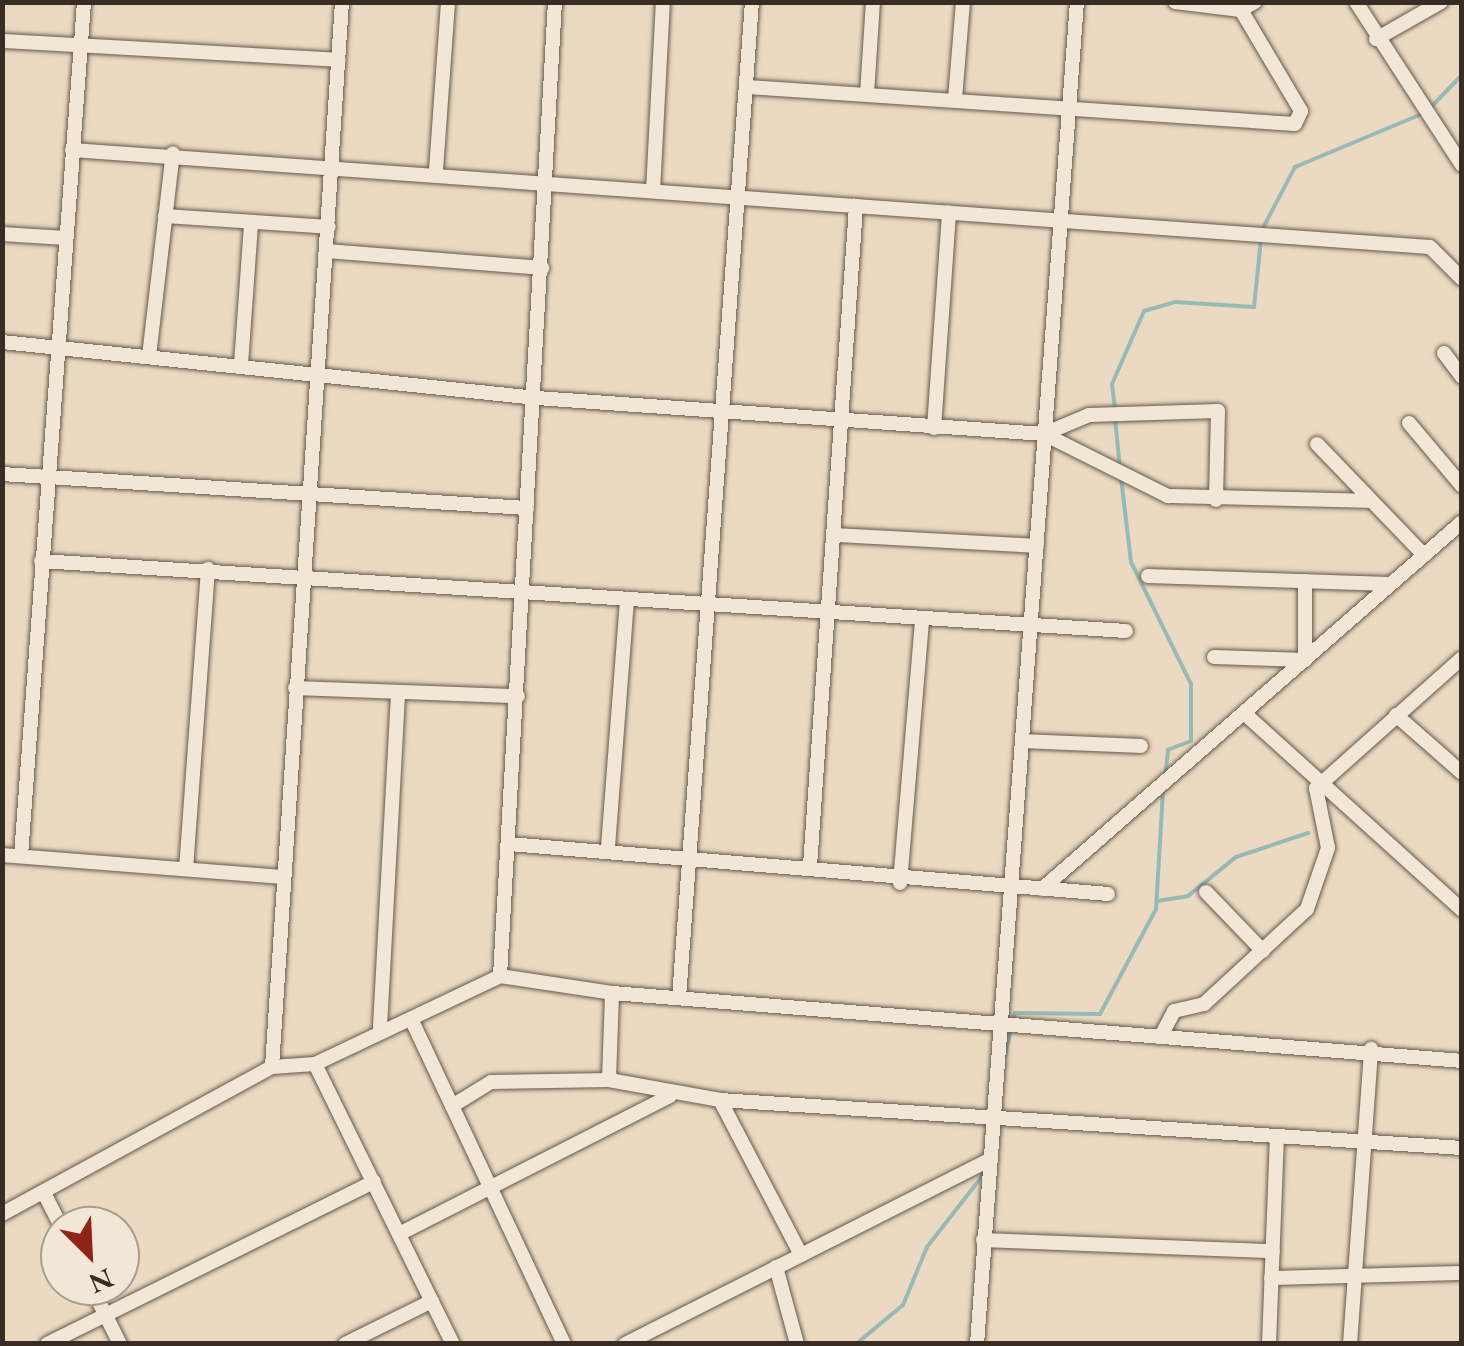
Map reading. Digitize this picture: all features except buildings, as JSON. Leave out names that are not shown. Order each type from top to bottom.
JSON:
[{"type":"street","points":[[21,856],[41,561],[62,349],[66,238],[84,2]]},
{"type":"street","points":[[272,1067],[295,688],[336,162],[342,2]]},
{"type":"street","points":[[436,170],[448,2]]},
{"type":"street","points":[[500,976],[537,398],[556,2]]},
{"type":"street","points":[[653,191],[664,2]]},
{"type":"street","points":[[679,998],[725,414],[752,2]]},
{"type":"street","points":[[867,94],[873,2]]},
{"type":"street","points":[[954,99],[962,2]]},
{"type":"street","points":[[977,1344],[997,1022],[1033,628],[1076,2]]},
{"type":"street","points":[[1175,2],[1241,10],[1255,2]]},
{"type":"street","points":[[1356,2],[1376,40],[1462,165]]},
{"type":"street","points":[[1376,40],[1442,2]]},
{"type":"street","points":[[748,87],[1294,124],[1301,111],[1241,10]]},
{"type":"street","points":[[2,41],[338,60]]},
{"type":"street","points":[[72,150],[336,162],[740,198],[1430,247],[1462,279]]},
{"type":"street","points":[[149,356],[173,153]]},
{"type":"street","points":[[810,866],[856,206]]},
{"type":"street","points":[[934,428],[949,212]]},
{"type":"street","points":[[166,216],[329,227]]},
{"type":"street","points":[[241,364],[251,223]]},
{"type":"street","points":[[2,234],[66,238]]},
{"type":"street","points":[[327,251],[542,268]]},
{"type":"street","points":[[2,342],[320,372],[537,398],[841,424],[1044,434],[1154,492],[1216,500],[1368,500]]},
{"type":"street","points":[[1444,353],[1462,377]]},
{"type":"street","points":[[1044,434],[1089,414],[1218,410],[1216,500]]},
{"type":"street","points":[[1410,423],[1462,486]]},
{"type":"street","points":[[1317,444],[1424,555]]},
{"type":"street","points":[[2,474],[527,508]]},
{"type":"street","points":[[1042,889],[1462,522]]},
{"type":"street","points":[[836,535],[1038,546]]},
{"type":"street","points":[[41,561],[830,611],[922,622],[1126,631]]},
{"type":"street","points":[[186,870],[208,569]]},
{"type":"street","points":[[1148,576],[1390,584]]},
{"type":"street","points":[[1305,581],[1305,660]]},
{"type":"street","points":[[608,847],[627,598]]},
{"type":"street","points":[[900,882],[922,622]]},
{"type":"street","points":[[1214,656],[1305,660]]},
{"type":"street","points":[[1319,783],[1461,658]]},
{"type":"street","points":[[295,688],[518,696]]},
{"type":"street","points":[[380,1027],[398,692]]},
{"type":"street","points":[[1244,712],[1462,910]]},
{"type":"street","points":[[1396,715],[1462,773]]},
{"type":"street","points":[[1022,741],[1141,746]]},
{"type":"street","points":[[1162,1034],[1174,1011],[1204,1004],[1307,908],[1327,862],[1319,783]]},
{"type":"street","points":[[508,844],[608,847],[810,866],[900,882],[1108,894]]},
{"type":"street","points":[[2,855],[282,877]]},
{"type":"street","points":[[1206,892],[1263,951]]},
{"type":"street","points":[[2,1214],[272,1067],[315,1064],[380,1027],[413,1023],[500,976],[612,993],[1371,1048],[1462,1060]]},
{"type":"street","points":[[609,1080],[612,993]]},
{"type":"street","points":[[413,1023],[564,1344]]},
{"type":"street","points":[[1350,1344],[1371,1048]]},
{"type":"street","points":[[315,1064],[453,1344]]},
{"type":"street","points":[[452,1106],[491,1082],[609,1080],[671,1096],[720,1100],[1462,1148]]},
{"type":"street","points":[[399,1234],[671,1096]]},
{"type":"street","points":[[720,1100],[800,1255]]},
{"type":"street","points":[[1269,1344],[1277,1136]]},
{"type":"street","points":[[624,1344],[988,1160]]},
{"type":"street","points":[[48,1344],[374,1182]]},
{"type":"street","points":[[44,1193],[51,1206]]},
{"type":"street","points":[[983,1240],[1272,1250]]},
{"type":"street","points":[[776,1267],[797,1344]]},
{"type":"street","points":[[1272,1278],[1356,1281],[1462,1273]]},
{"type":"street","points":[[345,1344],[432,1301]]},
{"type":"street","points":[[101,1306],[120,1344]]},
{"type":"waterway","points":[[1429,109],[1462,75]]},
{"type":"waterway","points":[[1262,230],[1295,167],[1422,114]]},
{"type":"waterway","points":[[1115,409],[1112,384],[1144,311],[1175,302],[1254,307],[1261,239]]},
{"type":"waterway","points":[[1115,418],[1120,469]]},
{"type":"waterway","points":[[1121,478],[1131,562],[1191,684],[1191,741],[1168,750],[1165,777]]},
{"type":"waterway","points":[[1013,1021],[1015,1013],[1100,1014],[1156,909],[1163,791]]},
{"type":"waterway","points":[[1157,901],[1188,896],[1236,857],[1308,833]]},
{"type":"waterway","points":[[1005,1055],[1011,1030]]},
{"type":"waterway","points":[[856,1344],[903,1305],[927,1247],[983,1175]]}]
